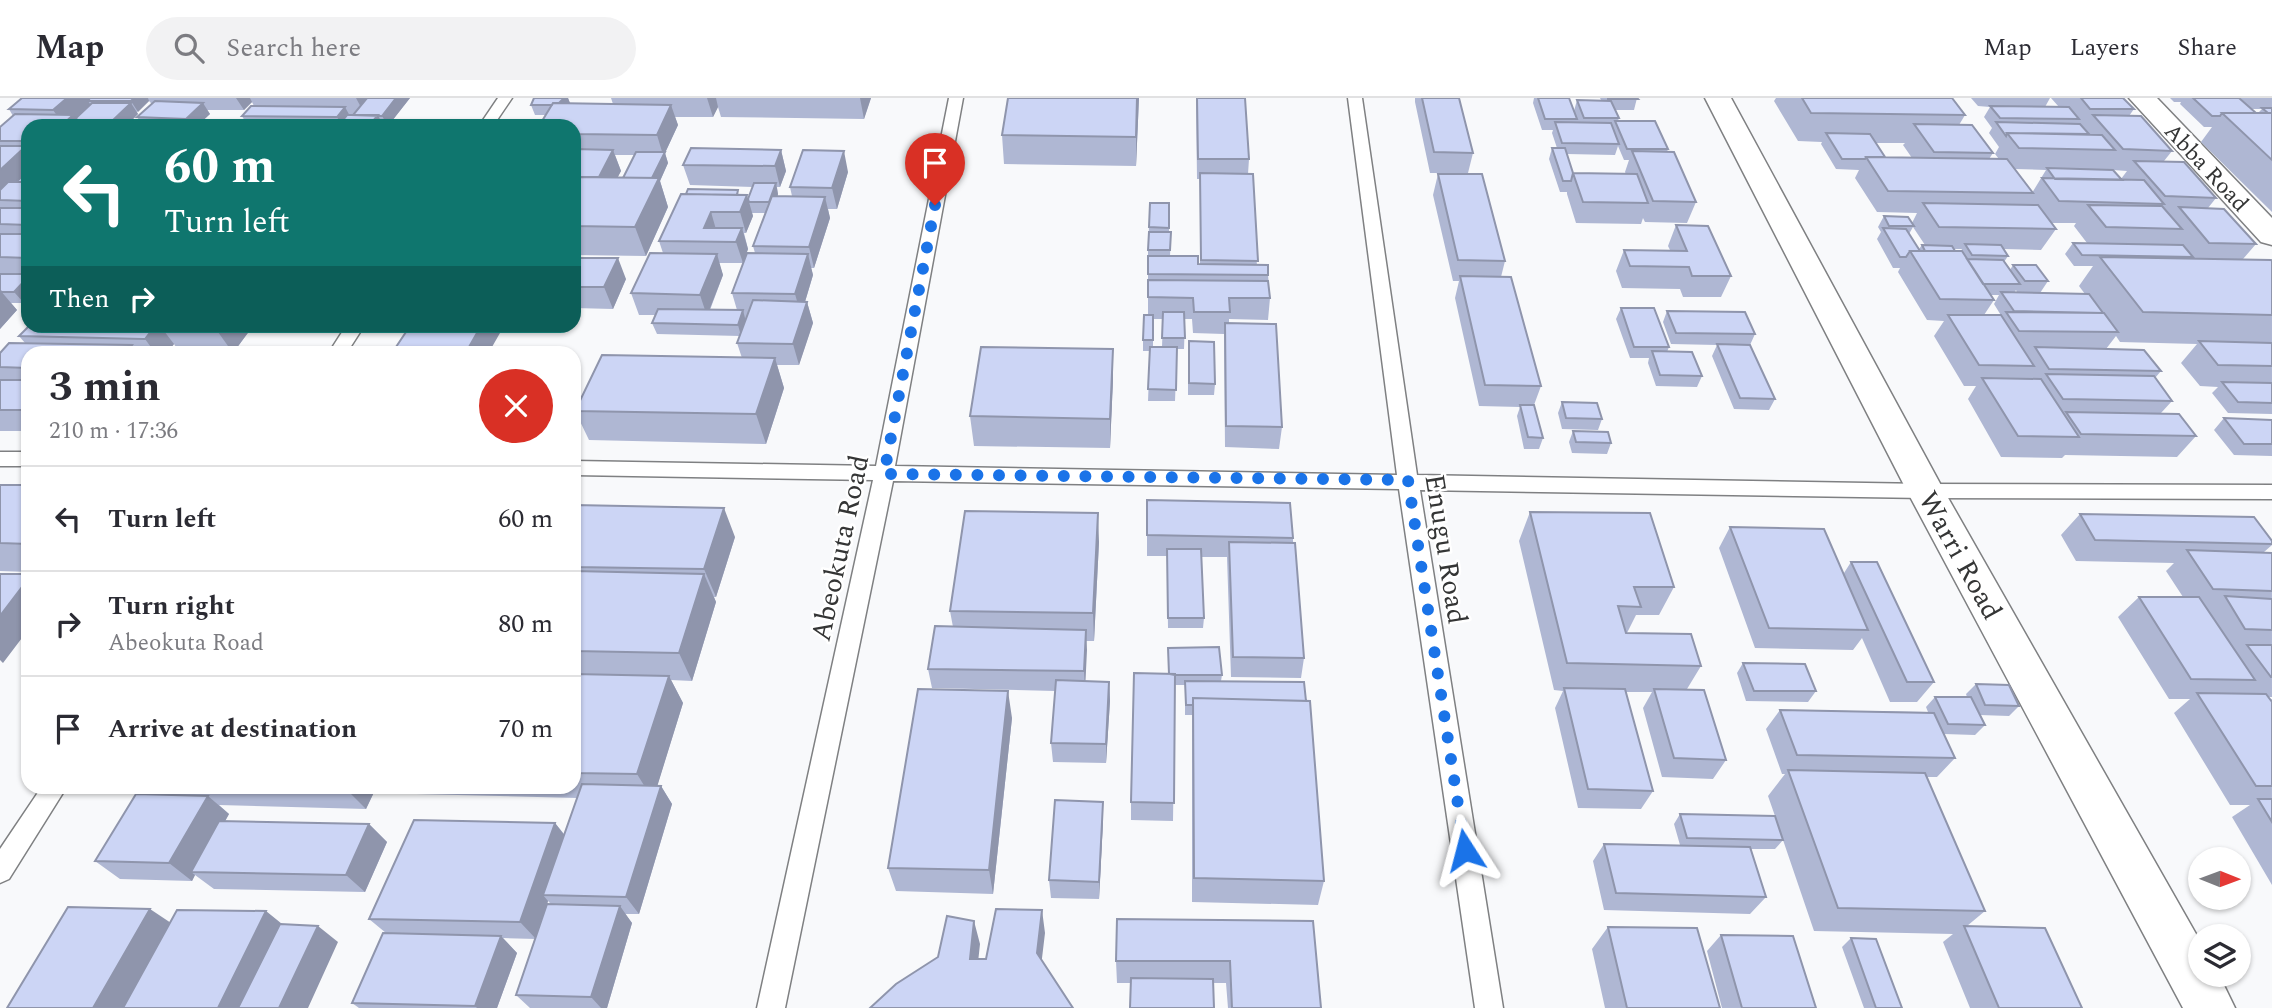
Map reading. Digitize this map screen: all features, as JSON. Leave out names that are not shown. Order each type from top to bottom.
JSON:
[{"type":"street","name":"Warri Road","points":[[1718,98],[1925,491],[2210,1008]]},
{"type":"street","name":"Abba Road","points":[[2142,98],[2272,236]]},
{"type":"lane","points":[[491,119],[505,98]]},
{"type":"lane","name":"Abeokuta Road","points":[[771,1008],[884,474],[956,98]]},
{"type":"lane","name":"Enugu Road","points":[[1355,98],[1408,480],[1489,1008]]},
{"type":"lane","points":[[0,459],[21,459]]},
{"type":"lane","points":[[581,468],[1408,480],[1925,491],[2272,492]]},
{"type":"lane","points":[[0,871],[50,794]]},
{"type":"building","points":[[22,98],[67,98],[53,110],[9,109]]},
{"type":"building","points":[[90,98],[134,98],[131,101],[88,101]]},
{"type":"building","points":[[367,98],[396,98],[382,116],[353,115]]},
{"type":"building","points":[[534,98],[564,98],[552,105],[531,105]]},
{"type":"building","points":[[1008,98],[1137,98],[1136,137],[1002,135]]},
{"type":"building","points":[[1197,98],[1245,98],[1249,159],[1198,159]]},
{"type":"building","points":[[1422,98],[1459,98],[1473,153],[1434,152]]},
{"type":"building","points":[[1538,98],[1569,98],[1577,119],[1545,119]]},
{"type":"building","points":[[1802,98],[1952,98],[1965,115],[1811,113]]},
{"type":"building","points":[[2081,98],[2123,98],[2134,109],[2090,109]]},
{"type":"building","points":[[2193,98],[2239,98],[2256,113],[2222,113],[2220,116],[2212,116]]},
{"type":"building","points":[[1577,100],[1611,101],[1619,118],[1584,118]]},
{"type":"building","points":[[155,101],[203,103],[186,119],[137,117]]},
{"type":"building","points":[[92,103],[131,103],[114,119],[76,118]]},
{"type":"building","points":[[553,103],[671,105],[657,135],[581,134],[581,119],[543,119]]},
{"type":"building","points":[[251,106],[345,107],[337,117],[242,116]]},
{"type":"building","points":[[1990,106],[2069,107],[2079,119],[2000,118]]},
{"type":"building","points":[[2262,108],[2272,108],[2272,113],[2268,113]]},
{"type":"building","points":[[2222,113],[2272,113],[2272,160]]},
{"type":"building","points":[[15,114],[73,115],[69,119],[21,119],[21,141],[0,141],[0,127]]},
{"type":"building","points":[[347,115],[378,115],[375,119],[344,119]]},
{"type":"building","points":[[2093,115],[2141,116],[2172,151],[2123,149]]},
{"type":"building","points":[[1615,121],[1655,121],[1668,149],[1627,149]]},
{"type":"building","points":[[1555,122],[1611,123],[1619,144],[1562,143]]},
{"type":"building","points":[[1996,122],[2080,124],[2089,134],[2007,133],[2006,136]]},
{"type":"building","points":[[1914,124],[1972,125],[1993,153],[1934,152]]},
{"type":"building","points":[[1826,133],[1870,134],[1885,157],[1842,159]]},
{"type":"building","points":[[2007,133],[2102,135],[2115,150],[2019,148]]},
{"type":"building","points":[[0,146],[21,146],[21,151],[0,170]]},
{"type":"building","points":[[691,148],[781,150],[775,166],[683,165]]},
{"type":"building","points":[[1552,148],[1565,148],[1573,173],[1571,181],[1563,181]]},
{"type":"building","points":[[581,149],[613,150],[599,177],[581,177]]},
{"type":"building","points":[[803,150],[844,151],[832,188],[790,187]]},
{"type":"building","points":[[1632,151],[1674,152],[1696,202],[1653,201]]},
{"type":"building","points":[[636,152],[665,152],[652,178],[623,178]]},
{"type":"building","points":[[1866,157],[2007,159],[2033,193],[1888,191]]},
{"type":"building","points":[[2134,161],[2184,162],[2216,198],[2165,196]]},
{"type":"building","points":[[2047,168],[2113,170],[2122,180],[2055,179]]},
{"type":"building","points":[[1200,173],[1253,174],[1258,261],[1201,260]]},
{"type":"building","points":[[1573,173],[1637,174],[1648,203],[1583,202]]},
{"type":"building","points":[[1438,174],[1482,174],[1505,261],[1458,260]]},
{"type":"building","points":[[581,177],[659,178],[635,227],[581,226]]},
{"type":"building","points":[[2042,178],[2144,180],[2164,204],[2059,201]]},
{"type":"building","points":[[8,182],[21,182],[21,201],[0,200],[0,190]]},
{"type":"building","points":[[754,183],[776,183],[769,202],[749,202]]},
{"type":"building","points":[[688,189],[738,190],[737,195],[686,194]]},
{"type":"building","points":[[681,194],[747,195],[740,212],[711,212],[704,228],[742,228],[736,242],[659,241]]},
{"type":"building","points":[[772,196],[825,197],[809,247],[753,246]]},
{"type":"building","points":[[1150,203],[1169,203],[1169,228],[1149,227]]},
{"type":"building","points":[[1923,203],[2038,205],[2056,229],[1939,227]]},
{"type":"building","points":[[2088,205],[2162,206],[2182,229],[2106,227]]},
{"type":"building","points":[[2179,207],[2224,209],[2256,244],[2209,243]]},
{"type":"building","points":[[0,208],[21,208],[21,225],[0,224]]},
{"type":"building","points":[[1884,216],[1908,217],[1914,226],[1889,226]]},
{"type":"building","points":[[1676,225],[1708,226],[1731,276],[1692,276],[1689,267],[1630,266],[1624,250],[1687,251]]},
{"type":"building","points":[[1883,228],[1906,229],[1920,251],[1910,251],[1906,257],[1900,257]]},
{"type":"building","points":[[1149,232],[1171,232],[1170,250],[1148,250]]},
{"type":"building","points":[[0,234],[21,234],[21,258],[0,257]]},
{"type":"building","points":[[2073,243],[2183,245],[2193,257],[2082,255]]},
{"type":"building","points":[[1965,244],[2001,245],[2008,256],[1972,255]]},
{"type":"building","points":[[1922,245],[1952,246],[1955,251],[1925,251]]},
{"type":"building","points":[[1910,251],[1962,251],[1994,300],[1940,299]]},
{"type":"building","points":[[650,253],[717,254],[700,295],[631,293]]},
{"type":"building","points":[[747,253],[808,254],[795,294],[732,293]]},
{"type":"building","points":[[1148,256],[1198,256],[1198,264],[1268,265],[1268,275],[1148,274]]},
{"type":"building","points":[[2100,257],[2271,260],[2272,315],[2143,312]]},
{"type":"building","points":[[581,258],[618,258],[604,287],[581,287]]},
{"type":"building","points":[[1967,259],[2003,260],[2020,284],[1983,284]]},
{"type":"building","points":[[2013,265],[2036,265],[2048,281],[2025,281]]},
{"type":"building","points":[[0,274],[21,274],[21,284],[14,292],[0,290]]},
{"type":"building","points":[[1460,276],[1511,277],[1541,386],[1485,385]]},
{"type":"building","points":[[1148,280],[1268,281],[1270,298],[1229,298],[1230,312],[1194,312],[1193,298],[1148,297]]},
{"type":"building","points":[[2001,292],[2089,294],[2103,313],[2014,311]]},
{"type":"building","points":[[753,300],[807,302],[793,344],[737,343]]},
{"type":"building","points":[[1621,308],[1654,308],[1669,347],[1634,347]]},
{"type":"building","points":[[658,309],[743,310],[738,325],[652,323]]},
{"type":"building","points":[[1667,311],[1745,312],[1755,334],[1676,333]]},
{"type":"building","points":[[1163,312],[1184,312],[1185,338],[1162,338]]},
{"type":"building","points":[[2006,312],[2104,313],[2118,332],[2019,331]]},
{"type":"building","points":[[1144,315],[1153,315],[1153,340],[1143,340]]},
{"type":"building","points":[[1948,315],[2001,315],[2034,366],[1979,365]]},
{"type":"building","points":[[1225,323],[1276,324],[1282,427],[1226,426]]},
{"type":"building","points":[[22,333],[150,333],[145,339],[19,336]]},
{"type":"building","points":[[405,333],[477,333],[470,346],[397,346]]},
{"type":"building","points":[[1189,341],[1214,342],[1215,384],[1189,383]]},
{"type":"building","points":[[2199,341],[2272,343],[2272,366],[2218,365]]},
{"type":"building","points":[[9,343],[132,345],[21,346],[21,368],[0,367],[0,353]]},
{"type":"building","points":[[1717,344],[1750,345],[1775,399],[1740,398]]},
{"type":"building","points":[[981,347],[1113,349],[1110,419],[970,416]]},
{"type":"building","points":[[1150,347],[1177,347],[1176,390],[1148,389]]},
{"type":"building","points":[[2035,347],[2144,350],[2161,371],[2049,369]]},
{"type":"building","points":[[1652,351],[1692,352],[1702,376],[1660,375]]},
{"type":"building","points":[[602,355],[775,358],[756,414],[581,411],[581,399]]},
{"type":"building","points":[[2046,374],[2154,376],[2172,401],[2063,399]]},
{"type":"building","points":[[1982,378],[2041,379],[2079,437],[2018,436]]},
{"type":"building","points":[[0,380],[21,380],[21,410],[0,410]]},
{"type":"building","points":[[2222,382],[2272,383],[2272,403],[2238,402]]},
{"type":"building","points":[[1562,402],[1597,403],[1602,419],[1566,418]]},
{"type":"building","points":[[1520,405],[1534,405],[1543,438],[1528,437]]},
{"type":"building","points":[[2066,412],[2179,414],[2196,436],[2081,434]]},
{"type":"building","points":[[2224,418],[2272,420],[2272,444],[2244,444]]},
{"type":"building","points":[[1573,431],[1608,432],[1611,443],[1576,442]]},
{"type":"building","points":[[0,485],[21,485],[21,544],[0,543]]},
{"type":"building","points":[[1147,500],[1290,503],[1293,538],[1147,535]]},
{"type":"building","points":[[581,505],[724,508],[704,569],[581,567]]},
{"type":"building","points":[[965,511],[1098,513],[1093,613],[950,611]]},
{"type":"building","points":[[1530,512],[1650,513],[1674,587],[1634,587],[1641,607],[1618,606],[1626,633],[1691,634],[1701,666],[1567,663]]},
{"type":"building","points":[[2080,514],[2254,517],[2272,544],[2095,540]]},
{"type":"building","points":[[1730,527],[1824,529],[1868,630],[1769,628]]},
{"type":"building","points":[[1229,542],[1295,543],[1304,658],[1233,657]]},
{"type":"building","points":[[1167,549],[1201,549],[1204,618],[1168,618]]},
{"type":"building","points":[[2187,550],[2272,553],[2272,591],[2213,589]]},
{"type":"building","points":[[1851,562],[1877,562],[1934,682],[1907,682]]},
{"type":"building","points":[[581,571],[704,574],[679,653],[581,651]]},
{"type":"building","points":[[0,574],[21,574],[21,588],[0,616]]},
{"type":"building","points":[[2225,596],[2272,599],[2272,630],[2245,629]]},
{"type":"building","points":[[2139,597],[2199,597],[2255,680],[2191,679]]},
{"type":"building","points":[[935,626],[1086,630],[1084,671],[928,669]]},
{"type":"building","points":[[2247,645],[2272,645],[2272,677],[2271,677]]},
{"type":"building","points":[[1219,647],[1222,675],[1169,674],[1168,648]]},
{"type":"building","points":[[1743,663],[1805,664],[1816,691],[1754,691]]},
{"type":"building","points":[[1134,673],[1175,674],[1174,803],[1131,802]]},
{"type":"building","points":[[581,674],[669,676],[637,774],[581,773]]},
{"type":"building","points":[[1056,680],[1109,682],[1106,744],[1051,743]]},
{"type":"building","points":[[1185,681],[1304,682],[1306,701],[1193,698],[1193,705],[1186,705]]},
{"type":"building","points":[[1976,684],[2009,685],[2019,706],[1985,705]]},
{"type":"building","points":[[1564,688],[1625,689],[1653,791],[1588,789]]},
{"type":"building","points":[[918,689],[1008,691],[989,870],[888,868]]},
{"type":"building","points":[[1654,689],[1704,690],[1726,760],[1674,758]]},
{"type":"building","points":[[2197,693],[2266,694],[2272,702],[2272,786],[2256,786]]},
{"type":"building","points":[[1935,697],[1971,697],[1985,725],[1948,724]]},
{"type":"building","points":[[1193,698],[1310,701],[1324,881],[1194,878]]},
{"type":"building","points":[[1780,710],[1934,713],[1955,758],[1797,755]]},
{"type":"building","points":[[1788,770],[1925,773],[1985,911],[1838,908]]},
{"type":"building","points":[[582,784],[661,786],[626,897],[543,895],[578,794],[581,794]]},
{"type":"building","points":[[136,794],[208,796],[169,863],[95,861]]},
{"type":"building","points":[[2258,799],[2272,799],[2272,822]]},
{"type":"building","points":[[1055,800],[1103,802],[1099,882],[1049,880]]},
{"type":"building","points":[[1680,814],[1775,816],[1783,840],[1687,838]]},
{"type":"building","points":[[414,820],[555,823],[520,922],[369,919]]},
{"type":"building","points":[[219,821],[369,824],[346,875],[191,872]]},
{"type":"building","points":[[1604,844],[1750,847],[1766,897],[1616,893]]},
{"type":"building","points":[[547,904],[620,906],[591,997],[516,995]]},
{"type":"building","points":[[68,907],[150,909],[93,1008],[7,1008]]},
{"type":"building","points":[[996,909],[1042,910],[1037,953],[1073,1008],[870,1008],[896,984],[938,957],[947,916],[974,921],[970,959],[986,959]]},
{"type":"building","points":[[177,910],[266,911],[218,1008],[123,1008]]},
{"type":"building","points":[[1117,919],[1313,921],[1321,1008],[1232,1008],[1230,961],[1116,961]]},
{"type":"building","points":[[280,924],[318,926],[279,1008],[238,1008]]},
{"type":"building","points":[[1964,926],[2045,928],[2082,1008],[1999,1008]]},
{"type":"building","points":[[1608,927],[1697,928],[1720,1008],[1627,1008]]},
{"type":"building","points":[[383,933],[501,936],[475,1006],[352,1003]]},
{"type":"building","points":[[1721,935],[1793,936],[1816,1008],[1742,1008]]},
{"type":"building","points":[[1851,938],[1876,939],[1902,1008],[1876,1008]]},
{"type":"building","points":[[1131,978],[1213,979],[1214,1008],[1130,1008]]},
{"type":"route","points":[[935,205],[884,474],[1408,480],[1465,850]]}]
